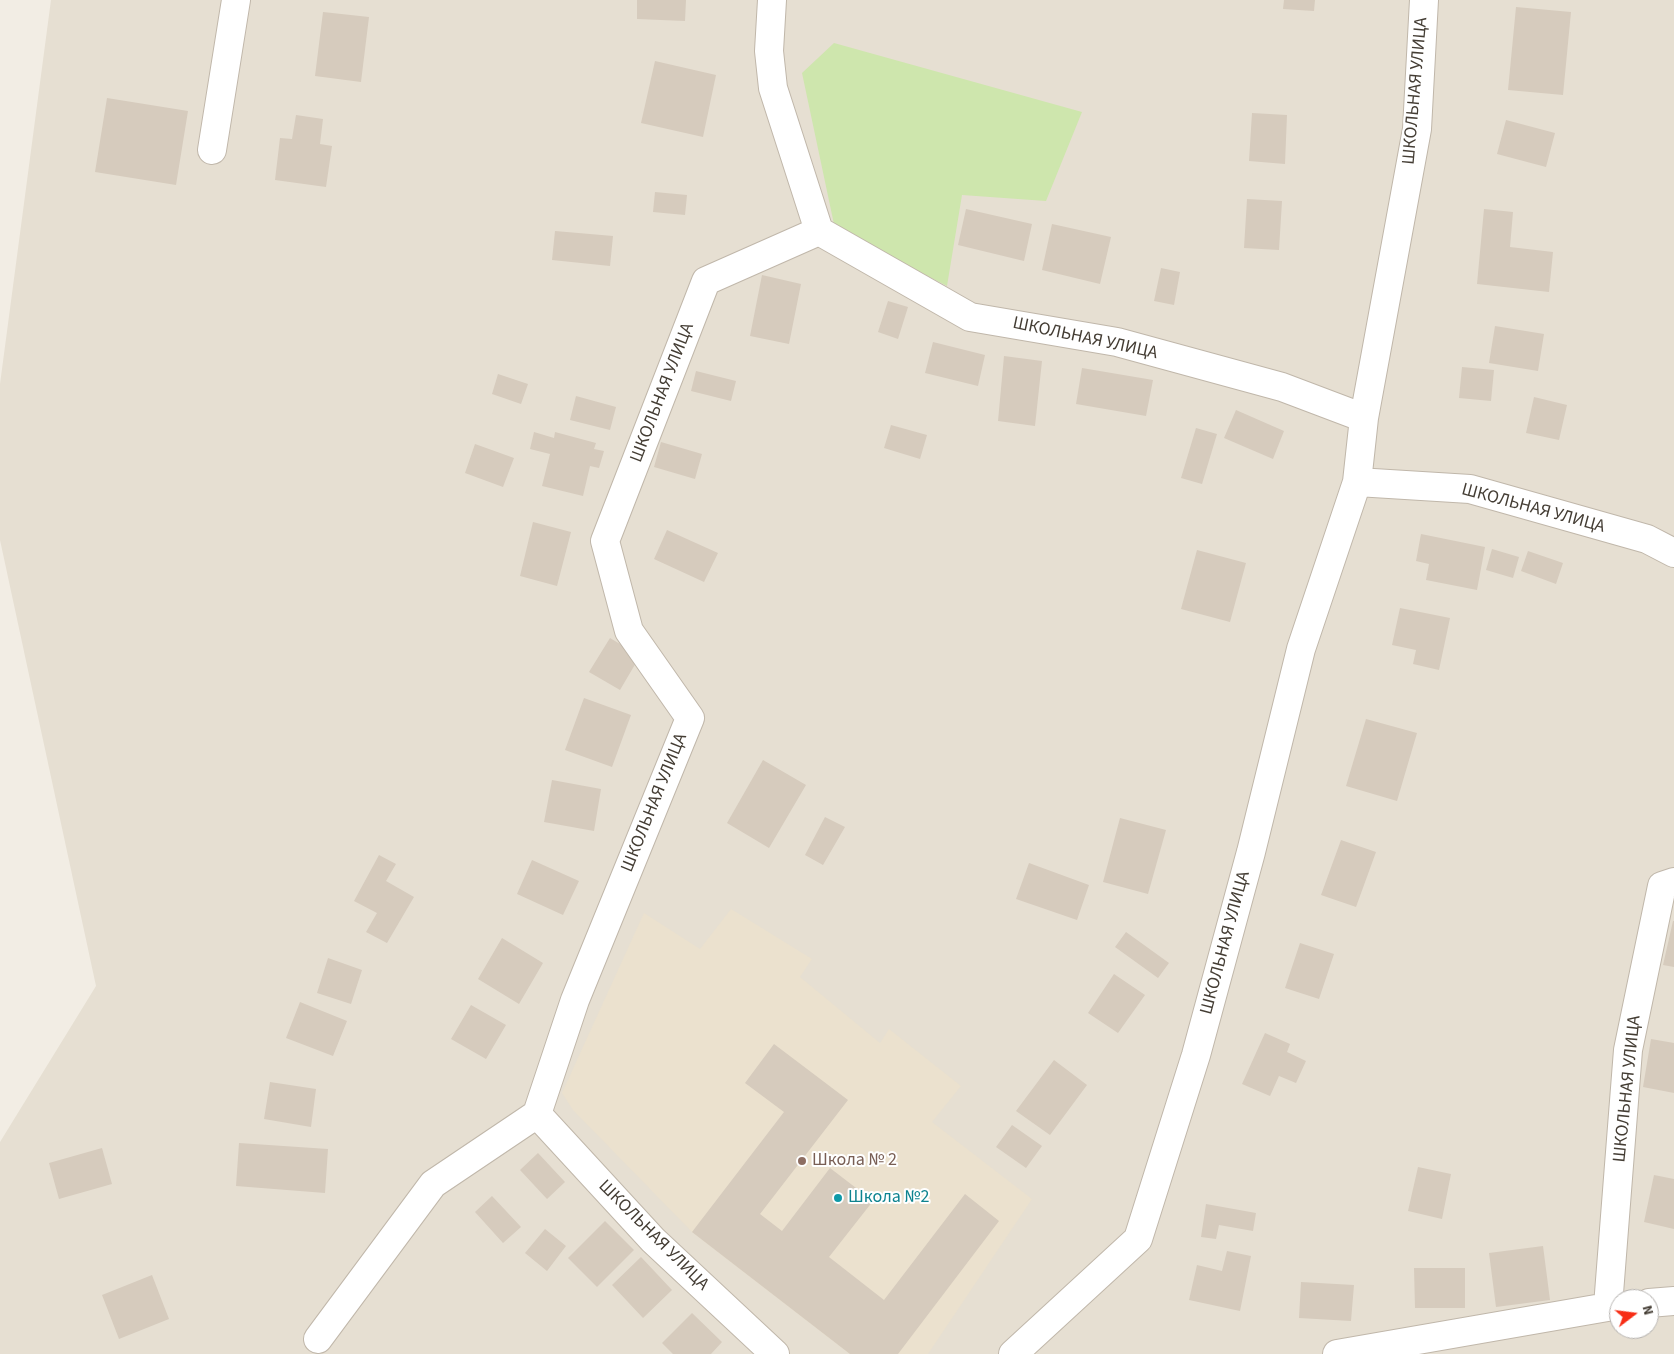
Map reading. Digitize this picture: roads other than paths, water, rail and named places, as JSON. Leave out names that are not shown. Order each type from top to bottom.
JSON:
[{"type":"street","points":[[212,150],[236,0]]},
{"type":"street","points":[[772,0],[769,51],[773,88],[819,232]]},
{"type":"street","name":"ШКОЛЬНАЯ УЛИЦА","points":[[1013,1354],[1138,1239],[1198,1046],[1251,852],[1301,649],[1356,482],[1364,418],[1417,129],[1424,0]]},
{"type":"street","name":"ШКОЛЬНАЯ УЛИЦА","points":[[775,1354],[653,1240],[537,1114],[575,1000],[690,718],[629,631],[605,541],[706,281],[819,232],[970,316],[1117,342],[1282,387],[1364,418]]},
{"type":"street","name":"ШКОЛЬНАЯ УЛИЦА","points":[[1356,482],[1470,489],[1647,540],[1674,553]]},
{"type":"street","name":"ШКОЛЬНАЯ УЛИЦА","points":[[1614,1289],[1628,1050],[1662,886],[1674,882]]},
{"type":"street","points":[[318,1339],[433,1184],[537,1114]]},
{"type":"street","points":[[1659,1302],[1674,1301]]},
{"type":"street","name":"ШКОЛЬНАЯ УЛИЦА","points":[[1337,1354],[1609,1307]]},
{"type":"place","name":"Школа № 2","points":[[802,1161]]},
{"type":"place","name":"Школа №2","points":[[838,1198]]}]
